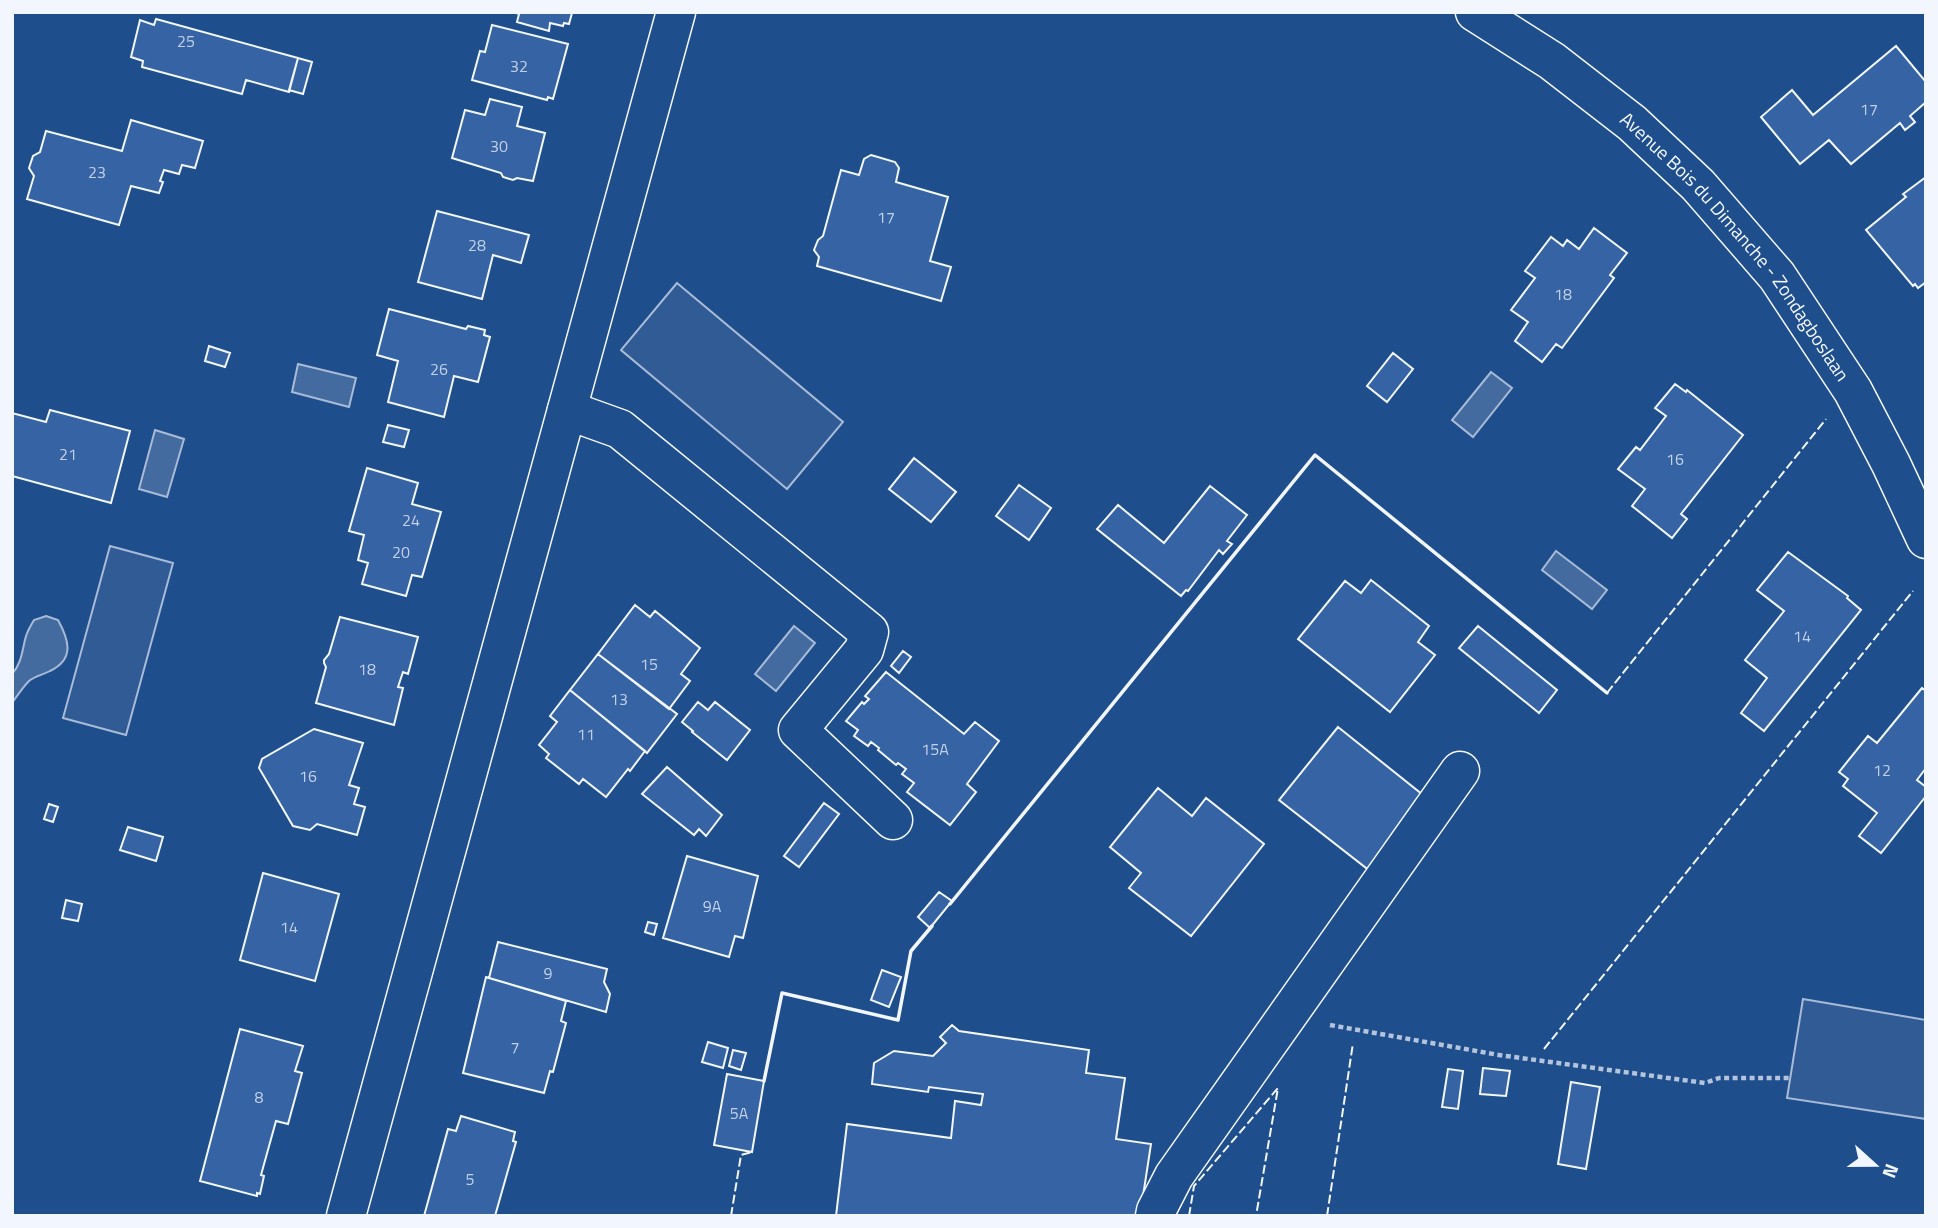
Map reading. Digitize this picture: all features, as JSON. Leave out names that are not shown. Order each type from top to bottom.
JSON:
[{"type":"street","points":[[346,1216],[676,12]]},
{"type":"street","name":"Avenue Bois du Dimanche - Zondagboslaan","points":[[1475,12],[1552,61],[1632,123],[1698,185],[1777,276],[1853,391],[1926,539]]},
{"type":"street","points":[[567,410],[620,429],[869,632],[864,650],[798,730],[893,820]]},
{"type":"street","points":[[1155,1216],[1174,1176],[1460,771]]},
{"type":"path","points":[[1289,1012],[1336,1026],[1499,1055],[1705,1083],[1719,1077],[1790,1078]]},
{"type":"shaded area","points":[[677,283],[843,422],[787,489],[621,350]]},
{"type":"shaded area","points":[[298,364],[356,378],[349,407],[292,392]]},
{"type":"shaded area","points":[[1491,372],[1512,388],[1473,437],[1452,420]]},
{"type":"shaded area","points":[[155,430],[184,439],[167,497],[139,489]]},
{"type":"shaded area","points":[[110,546],[173,563],[126,735],[63,718]]},
{"type":"shaded area","points":[[1556,551],[1607,590],[1592,609],[1542,570]]},
{"type":"shaded area","points":[[46,616],[58,620],[67,642],[66,655],[58,666],[29,681],[12,703],[12,674],[20,661],[27,634],[34,620]]},
{"type":"shaded area","points":[[794,626],[815,643],[776,691],[755,674]]},
{"type":"shaded area","points":[[1803,999],[1926,1020],[1926,1119],[1787,1098]]},
{"type":"building","points":[[514,12],[572,13],[569,24],[564,23],[563,26],[550,23],[549,31],[517,22],[519,14]]},
{"type":"building","points":[[156,19],[298,58],[289,92],[246,80],[242,94],[142,67],[143,61],[131,57],[140,20],[154,25]]},
{"type":"building","points":[[492,25],[568,44],[553,99],[548,97],[547,100],[472,80],[480,51],[485,52]]},
{"type":"building","points":[[1896,46],[1926,82],[1926,102],[1910,116],[1915,122],[1905,130],[1900,123],[1851,164],[1829,140],[1800,164],[1761,117],[1792,90],[1813,115]]},
{"type":"building","points":[[298,58],[312,62],[303,94],[289,90]]},
{"type":"building","points":[[490,99],[522,107],[517,126],[545,133],[533,181],[517,178],[513,180],[503,177],[501,173],[452,158],[465,110],[485,115]]},
{"type":"building","points":[[131,120],[203,141],[195,168],[182,165],[179,174],[164,170],[159,193],[131,186],[119,225],[27,199],[34,176],[29,168],[33,156],[40,152],[46,131],[122,151]]},
{"type":"building","points":[[871,155],[895,162],[899,168],[896,182],[948,197],[930,261],[951,267],[941,301],[817,266],[819,257],[814,250],[823,236],[841,170],[859,175],[864,159]]},
{"type":"building","points":[[1926,177],[1926,282],[1918,288],[1915,284],[1913,286],[1866,230],[1906,197],[1903,194]]},
{"type":"building","points":[[437,211],[529,235],[521,263],[493,255],[482,299],[418,282]]},
{"type":"building","points":[[1594,228],[1627,253],[1610,275],[1614,278],[1562,348],[1556,344],[1542,362],[1515,341],[1528,322],[1511,310],[1535,278],[1525,271],[1551,237],[1563,246],[1567,240],[1579,249]]},
{"type":"building","points":[[389,309],[466,329],[468,326],[485,330],[484,335],[490,337],[478,382],[454,376],[444,417],[388,402],[398,361],[377,355]]},
{"type":"building","points":[[209,346],[230,353],[225,367],[205,361]]},
{"type":"building","points":[[1393,353],[1413,369],[1387,402],[1367,386]]},
{"type":"building","points":[[1675,384],[1686,392],[1687,390],[1743,435],[1681,514],[1687,519],[1672,538],[1632,506],[1645,489],[1618,469],[1636,447],[1640,450],[1666,416],[1655,408]]},
{"type":"building","points":[[50,410],[130,431],[111,503],[12,476],[12,413],[46,422]]},
{"type":"building","points":[[388,425],[409,430],[404,447],[383,442]]},
{"type":"building","points":[[914,458],[956,492],[931,522],[889,489]]},
{"type":"building","points":[[367,468],[418,483],[412,504],[441,512],[422,577],[412,575],[406,596],[362,584],[368,563],[358,560],[364,535],[349,531]]},
{"type":"building","points":[[1019,485],[1051,508],[1029,540],[996,516]]},
{"type":"building","points":[[1210,486],[1247,515],[1227,541],[1232,544],[1223,554],[1219,550],[1188,591],[1181,596],[1097,529],[1118,505],[1164,543]]},
{"type":"building","points":[[1788,552],[1848,596],[1861,610],[1764,731],[1741,713],[1767,678],[1745,660],[1784,611],[1757,590]]},
{"type":"building","points":[[1371,580],[1429,626],[1418,642],[1435,655],[1390,712],[1298,639],[1345,581],[1361,593]]},
{"type":"building","points":[[635,605],[650,617],[655,611],[700,648],[681,674],[690,681],[669,709],[598,654]]},
{"type":"building","points":[[340,617],[418,637],[408,674],[403,672],[398,687],[403,688],[394,725],[316,703],[326,667],[324,660],[329,654]]},
{"type":"building","points":[[1478,626],[1557,690],[1539,713],[1459,648]]},
{"type":"building","points":[[903,651],[911,657],[899,673],[891,666]]},
{"type":"building","points":[[598,654],[677,714],[647,753],[570,690]]},
{"type":"building","points":[[886,672],[964,734],[975,722],[999,741],[967,784],[976,792],[950,825],[907,792],[914,783],[902,774],[906,769],[898,763],[896,765],[871,742],[868,746],[854,736],[858,730],[846,721],[862,702],[864,704],[869,699],[865,696]]},
{"type":"building","points":[[1922,688],[1926,691],[1926,768],[1917,780],[1926,787],[1926,796],[1881,853],[1859,836],[1877,813],[1843,786],[1848,779],[1839,772],[1868,736],[1877,743]]},
{"type":"building","points":[[570,690],[645,751],[606,797],[583,779],[579,784],[546,758],[549,754],[539,745],[557,722],[550,716]]},
{"type":"building","points":[[698,702],[708,710],[715,702],[750,730],[727,760],[682,722]]},
{"type":"building","points":[[1338,727],[1428,799],[1370,871],[1279,800]]},
{"type":"building","points":[[314,729],[363,743],[349,785],[359,788],[354,804],[365,807],[357,835],[317,824],[310,830],[293,826],[259,768],[262,759]]},
{"type":"building","points":[[667,767],[722,815],[706,836],[699,829],[694,835],[642,794]]},
{"type":"building","points":[[1158,788],[1192,816],[1206,798],[1264,844],[1191,936],[1129,888],[1141,873],[1110,847]]},
{"type":"building","points":[[824,803],[839,814],[799,867],[784,856]]},
{"type":"building","points":[[49,804],[58,807],[53,822],[44,819]]},
{"type":"building","points":[[128,827],[163,837],[156,861],[120,850]]},
{"type":"building","points":[[687,856],[758,876],[743,938],[735,936],[729,957],[663,938]]},
{"type":"building","points":[[263,873],[339,894],[315,981],[240,960]]},
{"type":"building","points":[[939,892],[952,901],[930,928],[918,917]]},
{"type":"building","points":[[66,900],[82,904],[78,921],[62,918]]},
{"type":"building","points":[[648,922],[657,924],[654,935],[645,932]]},
{"type":"building","points":[[498,942],[607,969],[604,982],[610,994],[606,1012],[489,978]]},
{"type":"building","points":[[882,970],[901,977],[889,1007],[871,1000]]},
{"type":"building","points":[[486,977],[566,1001],[561,1021],[566,1023],[553,1072],[550,1071],[544,1093],[463,1073]]},
{"type":"building","points":[[952,1025],[959,1031],[1089,1050],[1086,1073],[1125,1078],[1116,1139],[1151,1144],[1140,1216],[836,1216],[847,1124],[951,1138],[955,1101],[981,1105],[983,1094],[929,1087],[928,1092],[872,1084],[874,1063],[894,1051],[933,1056],[946,1043],[940,1037]]},
{"type":"building","points":[[240,1029],[303,1046],[295,1071],[302,1073],[288,1124],[276,1121],[261,1175],[264,1176],[260,1194],[257,1193],[257,1196],[200,1181]]},
{"type":"building","points":[[708,1042],[728,1048],[723,1068],[702,1062]]},
{"type":"building","points":[[733,1050],[746,1053],[741,1070],[729,1066]]},
{"type":"building","points":[[1483,1068],[1510,1071],[1506,1096],[1480,1094]]},
{"type":"building","points":[[1448,1069],[1463,1071],[1458,1109],[1442,1107]]},
{"type":"building","points":[[727,1074],[764,1081],[752,1152],[714,1145]]},
{"type":"building","points":[[1571,1082],[1600,1087],[1586,1169],[1558,1164]]},
{"type":"building","points":[[461,1116],[515,1132],[513,1141],[516,1142],[495,1216],[424,1216],[448,1129],[456,1131]]},
{"type":"fence","points":[[1607,693],[1826,419]]},
{"type":"fence","points":[[1544,1049],[1913,591]]},
{"type":"fence","points":[[1327,1216],[1353,1043]]},
{"type":"fence","points":[[1189,1216],[1194,1186],[1278,1088],[1256,1216]]},
{"type":"fence","points":[[731,1216],[741,1155],[752,1152]]},
{"type":"wall","points":[[950,904],[1315,455],[1607,693]]},
{"type":"wall","points":[[764,1081],[782,993],[898,1020],[911,951],[932,926]]}]
